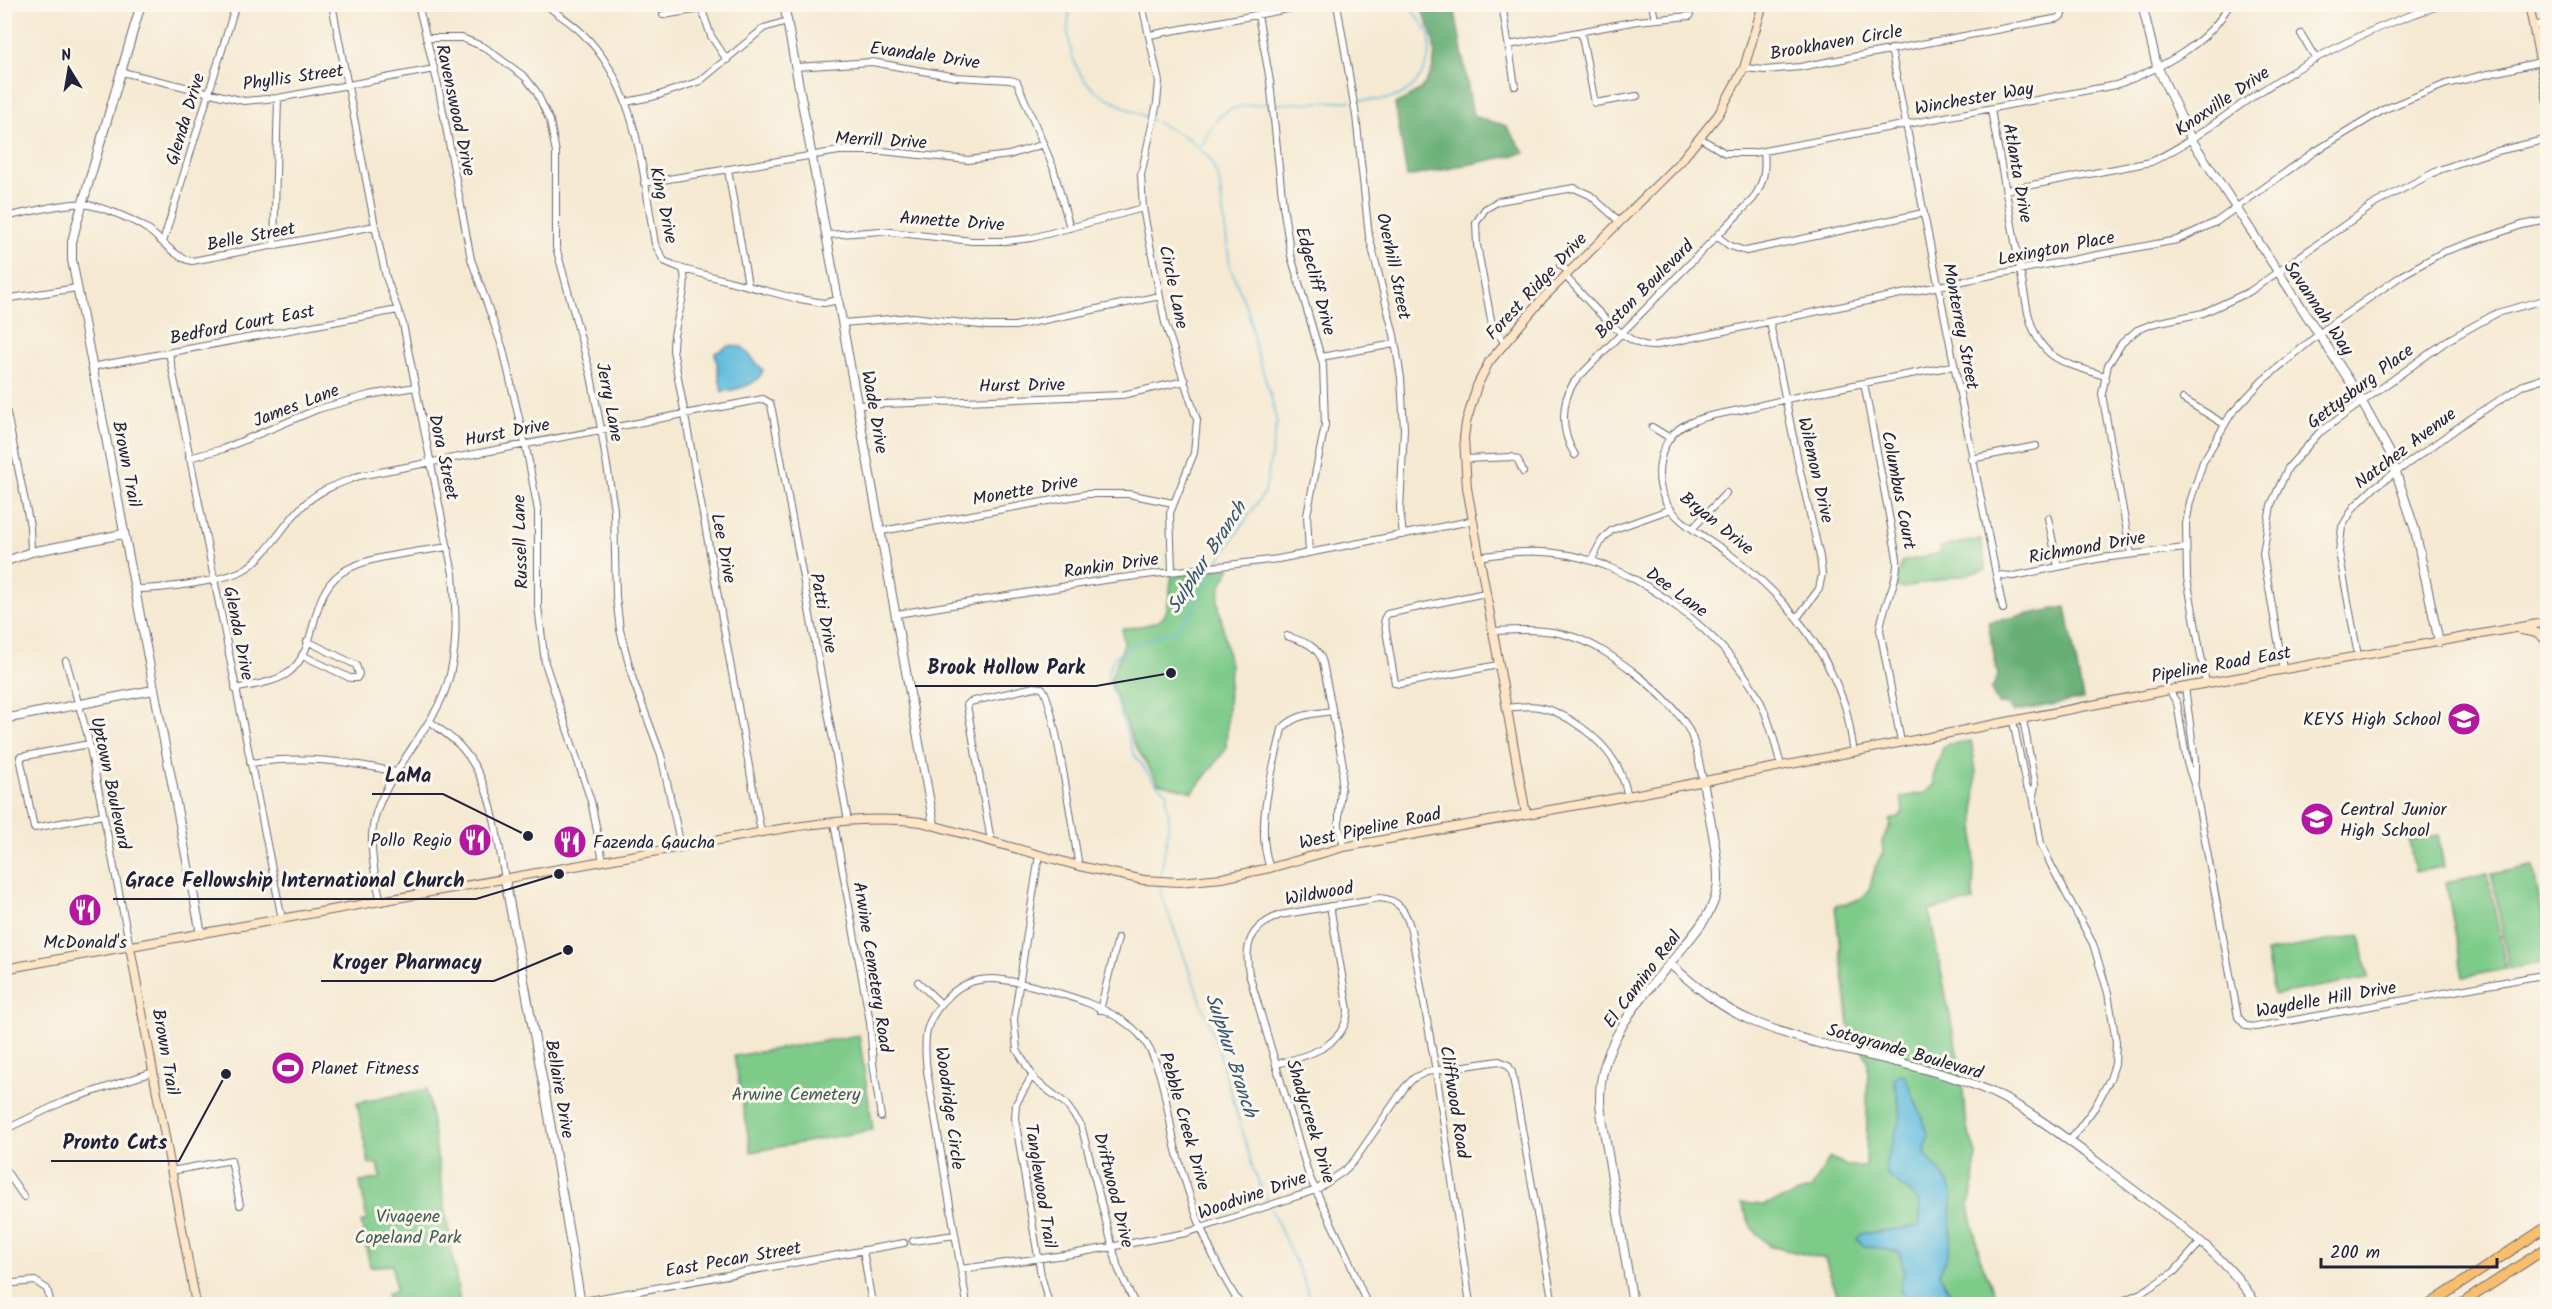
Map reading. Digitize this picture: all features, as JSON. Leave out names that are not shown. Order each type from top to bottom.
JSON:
[{"type":"main road","name":"Forest Ridge Drive","points":[[1526,814],[1471,521],[1464,438],[1470,406],[1483,373],[1504,342],[1700,138],[1728,99],[1744,68],[1763,4]]},
{"type":"main road","points":[[2529,4],[2547,102]]},
{"type":"main road","name":"Pipeline Road East","points":[[1901,742],[2185,687],[2547,622]]},
{"type":"main road","points":[[2509,629],[2538,633],[2547,642]]},
{"type":"main road","name":"West Pipeline Road","points":[[4,969],[681,846],[762,832],[848,821],[901,819],[934,825],[1079,866],[1144,880],[1179,882],[1222,878],[1270,868],[1344,847],[1628,796],[1901,742]]},
{"type":"main road","name":"Brown Trail","points":[[130,947],[196,1305]]},
{"type":"main road","points":[[2430,1305],[2547,1226]]},
{"type":"main road","points":[[2461,1305],[2547,1247]]},
{"type":"main road","points":[[2489,1265],[2499,1280]]},
{"type":"street","name":"Brown Trail","points":[[141,4],[82,204],[72,242],[72,260],[201,934]]},
{"type":"street","name":"Glenda Drive","points":[[163,242],[236,4]]},
{"type":"street","name":"Dora Street","points":[[332,4],[375,226],[387,277],[398,310],[453,574],[456,642],[446,689],[430,721],[396,772],[379,803],[372,833],[371,849],[381,902]]},
{"type":"street","name":"Ravenswood Drive","points":[[418,4],[434,69],[463,221]]},
{"type":"street","name":"King Drive","points":[[545,4],[582,33],[601,55],[616,78],[626,102],[655,244],[660,257],[667,263],[683,269],[809,301],[824,303],[839,300]]},
{"type":"street","name":"Wade Drive","points":[[784,4],[934,825]]},
{"type":"street","name":"Circle Lane","points":[[1142,4],[1159,82],[1141,175],[1143,208],[1169,338],[1196,411],[1197,431],[1194,453],[1173,503],[1169,522],[1172,571]]},
{"type":"street","points":[[1150,35],[1314,4]]},
{"type":"street","name":"Overhill Street","points":[[1337,4],[1354,100],[1369,236],[1401,378],[1404,429],[1400,509],[1403,535]]},
{"type":"street","points":[[1502,4],[1515,86]]},
{"type":"street","points":[[1653,4],[1655,19]]},
{"type":"street","name":"Brookhaven Circle","points":[[1744,68],[1765,70],[1800,67],[2059,18],[2062,15],[2060,4]]},
{"type":"street","name":"Savannah Way","points":[[2142,4],[2157,66],[2192,140],[2362,401],[2382,437],[2397,471],[2415,530],[2439,642]]},
{"type":"street","name":"Winchester Way","points":[[1700,138],[1725,153],[1764,151],[2116,85],[2197,44],[2217,23],[2229,4]]},
{"type":"street","name":"Knoxville Drive","points":[[2006,190],[2144,164],[2192,140],[2258,93],[2316,59],[2382,26],[2445,4]]},
{"type":"street","points":[[663,15],[700,7],[711,36],[727,60]]},
{"type":"street","name":"Edgecliff Drive","points":[[1258,15],[1273,104],[1283,206],[1291,256],[1321,357],[1324,376],[1325,425],[1307,515],[1309,553]]},
{"type":"street","points":[[1509,45],[1655,19],[1690,16]]},
{"type":"street","points":[[626,102],[684,88],[706,78],[764,27],[787,21]]},
{"type":"street","points":[[2533,26],[2547,23]]},
{"type":"street","points":[[1581,32],[1595,103],[1637,96]]},
{"type":"street","points":[[2301,34],[2316,59]]},
{"type":"street","name":"Jerry Lane","points":[[426,38],[462,38],[484,47],[525,77],[547,110],[556,153],[556,247],[591,376],[614,509],[616,597],[620,630],[633,680],[661,755],[681,846]]},
{"type":"street","name":"Monterrey Street","points":[[1892,49],[1971,459],[2003,609]]},
{"type":"street","name":"Evandale Drive","points":[[796,67],[872,62],[956,77],[1015,81],[1044,144]]},
{"type":"street","name":"Lexington Place","points":[[1560,264],[1621,332],[1639,345],[1653,346],[1938,286],[2177,240],[2216,222],[2314,152],[2385,109],[2446,84],[2540,62]]},
{"type":"street","name":"Phyllis Street","points":[[122,72],[244,101],[278,98],[434,69]]},
{"type":"street","points":[[274,246],[278,98]]},
{"type":"street","name":"Atlanta Drive","points":[[1991,110],[2032,330],[2039,343],[2060,361],[2105,376]]},
{"type":"street","points":[[2131,554],[2102,404],[2105,376],[2112,357],[2122,343],[2137,330],[2155,323],[2213,310],[2249,292],[2376,203],[2439,170],[2485,154],[2547,139]]},
{"type":"street","points":[[1044,144],[1070,228]]},
{"type":"street","name":"Merrill Drive","points":[[644,183],[839,151],[882,151],[968,160],[1009,155],[1044,144]]},
{"type":"street","name":"Boston Boulevard","points":[[1575,455],[1566,433],[1565,398],[1574,382],[1753,199],[1762,185],[1765,167],[1764,151]]},
{"type":"street","points":[[728,170],[748,285]]},
{"type":"street","points":[[1504,342],[1492,325],[1477,245],[1476,223],[1485,209],[1499,201],[1574,188],[1590,195],[1619,221]]},
{"type":"street","name":"Belle Street","points":[[4,217],[82,204],[130,219],[185,260],[192,261],[375,226]]},
{"type":"street","name":"Annette Drive","points":[[827,235],[881,231],[997,242],[1032,238],[1143,208]]},
{"type":"street","points":[[1718,237],[1730,246],[1746,251],[1923,213]]},
{"type":"street","points":[[2206,684],[2187,578],[2186,524],[2203,462],[2224,424],[2263,380],[2319,334],[2424,261],[2495,233],[2547,220]]},
{"type":"street","name":"Russell Lane","points":[[463,221],[471,259],[505,357],[538,511],[538,606],[545,663],[585,781],[603,861]]},
{"type":"street","name":"Lee Drive","points":[[683,269],[686,282],[672,339],[683,414],[762,832]]},
{"type":"street","points":[[4,299],[77,288]]},
{"type":"street","points":[[843,323],[913,317],[988,326],[1015,326],[1160,296]]},
{"type":"street","name":"Gettysburg Place","points":[[2283,669],[2263,554],[2271,505],[2288,468],[2319,433],[2448,340],[2485,319],[2513,307],[2547,299]]},
{"type":"street","name":"Bedford Court East","points":[[91,367],[398,310]]},
{"type":"street","name":"Wilemon Drive","points":[[1770,323],[1822,574],[1819,589],[1797,618]]},
{"type":"street","points":[[1321,357],[1395,344]]},
{"type":"street","name":"Glenda Drive","points":[[169,353],[282,919]]},
{"type":"street","points":[[1652,427],[1670,438],[1689,423],[1784,399],[1953,366]]},
{"type":"street","name":"Natchez Avenue","points":[[2358,656],[2339,552],[2342,527],[2361,499],[2397,471],[2510,393],[2547,377]]},
{"type":"street","name":"Hurst Drive","points":[[859,405],[1112,396],[1146,391],[1185,381]]},
{"type":"street","name":"Columbus Court","points":[[1863,383],[1897,558],[1896,575],[1882,615],[1880,630],[1901,742]]},
{"type":"street","name":"James Lane","points":[[189,458],[223,449],[327,406],[415,387]]},
{"type":"street","points":[[4,399],[30,526],[31,552]]},
{"type":"street","name":"Hurst Drive","points":[[134,589],[150,589],[213,579],[244,569],[257,560],[295,514],[316,495],[359,476],[764,399],[770,403],[772,410]]},
{"type":"street","points":[[2183,399],[2224,424]]},
{"type":"street","name":"Patti Drive","points":[[772,410],[848,821]]},
{"type":"street","name":"Bryan Drive","points":[[1670,438],[1661,457],[1659,473],[1662,493],[1671,509],[1761,578],[1797,618],[1832,675],[1844,705],[1854,752]]},
{"type":"street","points":[[1971,459],[2036,446]]},
{"type":"street","points":[[1465,459],[1512,457],[1518,460],[1523,472]]},
{"type":"street","points":[[1693,528],[1726,493]]},
{"type":"street","name":"Monette Drive","points":[[882,531],[1087,494],[1128,494],[1173,503]]},
{"type":"street","points":[[1591,561],[1602,540],[1612,530],[1671,509]]},
{"type":"street","points":[[2048,518],[2058,567]]},
{"type":"street","name":"Rankin Drive","points":[[897,614],[1172,571],[1309,553],[1471,521]]},
{"type":"street","points":[[4,562],[31,552],[123,534]]},
{"type":"street","points":[[235,689],[287,673],[302,655],[320,599],[327,586],[342,573],[362,563],[448,547]]},
{"type":"street","name":"Richmond Drive","points":[[1996,575],[2014,576],[2131,554],[2185,548]]},
{"type":"street","name":"Dee Lane","points":[[1478,557],[1541,552],[1569,555],[1591,561],[1638,581],[1658,594],[1708,634],[1726,653],[1759,700],[1772,732],[1781,766]]},
{"type":"street","points":[[1485,593],[1387,614],[1384,619],[1394,677],[1395,682],[1400,684],[1498,665]]},
{"type":"street","points":[[1492,632],[1540,630],[1568,635],[1592,644],[1615,659],[1647,684],[1684,723],[1696,748],[1703,781]]},
{"type":"street","points":[[1287,636],[1309,644],[1321,655],[1343,765],[1339,826],[1344,847]]},
{"type":"street","points":[[302,655],[350,678],[354,679],[359,674],[356,665],[307,641]]},
{"type":"street","name":"Uptown Boulevard","points":[[66,661],[89,744],[130,947]]},
{"type":"street","points":[[991,841],[967,705],[970,702],[1034,687],[1041,688],[1047,695],[1055,731],[1079,866]]},
{"type":"street","name":"Waydelle Hill Drive","points":[[2185,687],[2195,761],[2195,788]]},
{"type":"street","points":[[4,719],[153,690]]},
{"type":"street","name":"Waydelle Hill Drive","points":[[2169,690],[2177,703],[2187,763],[2195,788],[2238,1017],[2246,1026],[2256,1027],[2547,974]]},
{"type":"street","points":[[1506,708],[1541,707],[1560,715],[1588,734],[1615,762],[1628,796]]},
{"type":"street","points":[[1270,868],[1266,856],[1263,825],[1282,729],[1296,717],[1332,711]]},
{"type":"street","points":[[2023,719],[2035,784],[2032,796]]},
{"type":"street","points":[[430,721],[457,743],[482,777],[491,803],[505,879]]},
{"type":"street","points":[[2013,721],[2026,786],[2032,796],[2041,844],[2093,944],[2101,967],[2116,1044],[2115,1064],[2110,1079],[2095,1107],[2069,1142]]},
{"type":"street","points":[[89,744],[20,757],[34,828],[104,815]]},
{"type":"street","points":[[250,763],[279,759],[324,759],[396,772]]},
{"type":"street","name":"El Camino Real","points":[[1633,1305],[1599,1089],[1605,1059],[1619,1031],[1647,991],[1702,924],[1718,889],[1719,876],[1703,781]]},
{"type":"street","name":"Arwine Cemetery Road","points":[[834,823],[870,1022],[881,1117]]},
{"type":"street","name":"Driftwood Drive","points":[[1039,855],[1013,1028],[1017,1050],[1032,1076],[1065,1103],[1081,1125],[1122,1278],[1136,1305]]},
{"type":"street","name":"Bellaire Drive","points":[[505,879],[544,1083],[581,1303]]},
{"type":"street","name":"Wildwood","points":[[1249,941],[1270,919],[1379,898],[1394,900],[1401,907]]},
{"type":"street","points":[[1277,1064],[1308,1056],[1328,1046],[1344,1027],[1348,1018],[1330,906]]},
{"type":"street","name":"Cliffwood Road","points":[[1401,907],[1406,912],[1411,930],[1436,1071],[1470,1305]]},
{"type":"street","points":[[1100,1010],[1118,938]]},
{"type":"street","name":"Shadycreek Drive","points":[[1249,941],[1246,956],[1249,974],[1309,1176],[1348,1258],[1367,1305]]},
{"type":"street","name":"Sotogrande Boulevard","points":[[1670,964],[1701,991],[1752,1021],[1922,1069],[1992,1093],[2069,1142],[2220,1258],[2241,1282],[2256,1305]]},
{"type":"street","name":"Woodridge Circle","points":[[967,1305],[925,1053],[926,1029],[940,1004],[956,989],[980,979],[1019,983]]},
{"type":"street","points":[[918,982],[940,1004]]},
{"type":"street","name":"Pebble Creek Drive","points":[[1019,983],[1100,1010],[1132,1028],[1144,1040],[1153,1056],[1176,1153],[1202,1229],[1221,1273],[1240,1305]]},
{"type":"street","name":"Woodvine Drive","points":[[961,1269],[1113,1248],[1202,1229],[1316,1190],[1344,1171],[1354,1161],[1405,1087],[1420,1075],[1493,1061],[1505,1063],[1512,1072],[1553,1305]]},
{"type":"street","points":[[4,1130],[65,1101],[153,1072]]},
{"type":"street","name":"Tanglewood Trail","points":[[1032,1076],[1016,1104],[1015,1118],[1038,1259],[1049,1305]]},
{"type":"street","points":[[171,1171],[231,1160],[240,1205]]},
{"type":"street","points":[[4,1168],[24,1197]]},
{"type":"street","points":[[913,1242],[955,1235]]},
{"type":"street","name":"East Pecan Street","points":[[567,1305],[904,1243]]},
{"type":"street","points":[[2116,1305],[2141,1293],[2174,1272],[2200,1243]]},
{"type":"street","points":[[863,1250],[872,1305]]},
{"type":"street","points":[[4,1284],[35,1281],[47,1289],[51,1305]]},
{"type":"green space","points":[[1419,5],[1454,5],[1473,116],[1506,126],[1525,153],[1407,177],[1395,104],[1419,90],[1432,70],[1434,59],[1429,26]]},
{"type":"green space","points":[[1981,539],[1986,570],[1902,588],[1896,587],[1901,562],[1940,553],[1939,547]]},
{"type":"green space","points":[[1230,568],[1221,585],[1218,601],[1230,666],[1226,749],[1193,792],[1158,783],[1133,742],[1110,680],[1124,644],[1122,629],[1150,624],[1163,617],[1168,603],[1172,574]]},
{"type":"green space","points":[[2066,607],[2083,699],[2013,712],[2010,705],[1998,704],[1991,690],[1998,676],[1988,622]]},
{"type":"green space","points":[[1971,741],[1976,771],[1973,901],[1929,910],[1961,1072],[1967,1128],[1976,1153],[1974,1184],[1969,1205],[1980,1258],[1999,1304],[1836,1304],[1837,1294],[1825,1259],[1769,1246],[1752,1228],[1741,1203],[1764,1205],[1811,1189],[1830,1157],[1847,1166],[1866,1166],[1868,1061],[1849,1025],[1835,906],[1861,898],[1867,893],[1873,873],[1883,853],[1882,841],[1891,825],[1889,819],[1899,817],[1903,812],[1901,797],[1924,793],[1934,785],[1933,777],[1944,745]]},
{"type":"green space","points":[[2438,835],[2444,867],[2415,872],[2409,841]]},
{"type":"green space","points":[[2533,866],[2547,942],[2547,962],[2509,969],[2492,874]]},
{"type":"green space","points":[[2488,874],[2506,969],[2463,977],[2446,882]]},
{"type":"green space","points":[[2360,935],[2368,978],[2274,995],[2266,952]]},
{"type":"green space","name":"Arwine Cemetery","points":[[859,1035],[873,1130],[751,1152],[734,1056]]},
{"type":"green space","name":"Vivagene Copeland Park","points":[[427,1089],[460,1304],[389,1304],[387,1293],[396,1291],[392,1265],[370,1267],[361,1222],[367,1220],[360,1182],[381,1178],[378,1164],[369,1164],[357,1103]]},
{"type":"water","points":[[729,346],[742,347],[763,370],[757,380],[752,383],[722,392],[715,353]]},
{"type":"water","points":[[1900,1074],[1905,1075],[1928,1133],[1925,1154],[1947,1181],[1952,1193],[1948,1255],[1939,1274],[1957,1304],[1911,1304],[1900,1291],[1904,1271],[1899,1252],[1864,1246],[1857,1239],[1861,1234],[1919,1226],[1920,1214],[1917,1200],[1887,1175],[1885,1164],[1901,1116],[1894,1079]]},
{"type":"waterway","name":"Sulphur Branch","points":[[1069,4],[1068,28],[1071,49],[1083,78],[1105,97],[1152,120]]},
{"type":"waterway","points":[[1355,100],[1384,100],[1398,96],[1415,83],[1426,66],[1430,46],[1428,31],[1407,4]]},
{"type":"waterway","points":[[1274,104],[1350,101]]},
{"type":"waterway","points":[[1200,149],[1213,125],[1225,112],[1242,106],[1269,104]]},
{"type":"waterway","name":"Sulphur Branch","points":[[1156,122],[1189,139],[1210,159],[1219,180],[1230,266],[1249,314],[1255,347],[1277,423],[1265,491],[1217,563]]},
{"type":"waterway","name":"Sulphur Branch","points":[[1161,878],[1169,821],[1167,793],[1154,782],[1134,754],[1107,675],[1114,657],[1134,644],[1174,631],[1192,611],[1213,570]]},
{"type":"waterway","name":"Sulphur Branch","points":[[1161,886],[1161,894],[1217,1045],[1254,1172],[1269,1204]]},
{"type":"waterway","name":"Sulphur Branch","points":[[1271,1209],[1312,1304]]},
{"type":"place","name":"Brook Hollow Park","points":[[1171,673]]},
{"type":"place","name":"KEYS High School","points":[[2464,719]]},
{"type":"place","name":"Central Junior High School","points":[[2317,819]]},
{"type":"place","name":"LaMa","points":[[528,836]]},
{"type":"place","name":"Pollo Regio","points":[[475,840]]},
{"type":"place","name":"Fazenda Gaucha","points":[[570,842]]},
{"type":"place","name":"Grace Fellowship International Church","points":[[559,874]]},
{"type":"place","name":"McDonald's","points":[[85,910]]},
{"type":"place","name":"Kroger Pharmacy","points":[[568,950]]},
{"type":"place","name":"Planet Fitness","points":[[288,1068]]},
{"type":"place","name":"Pronto Cuts","points":[[226,1074]]}]
